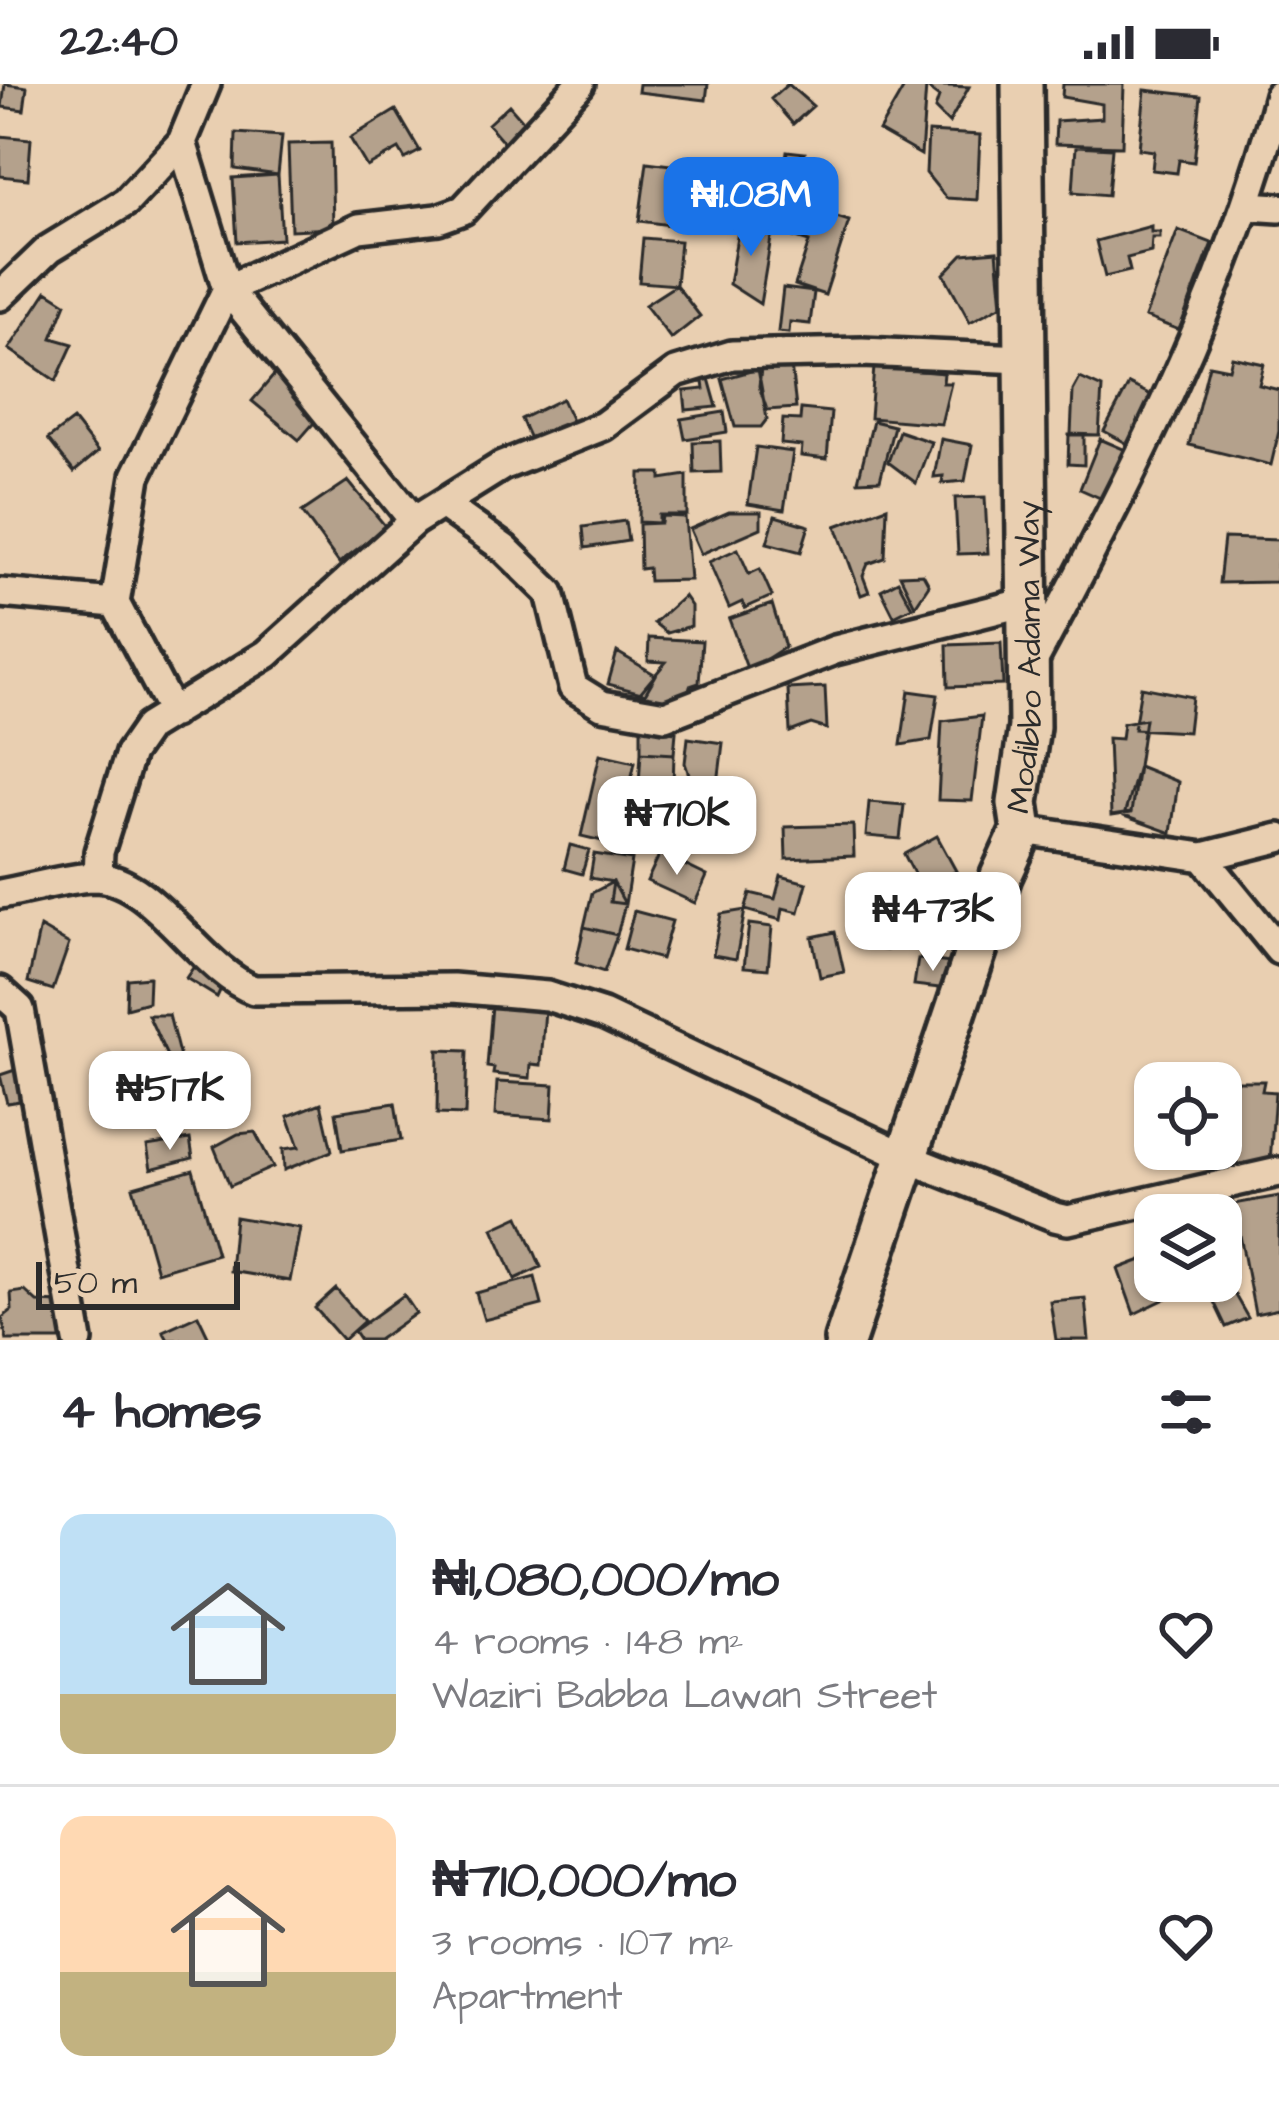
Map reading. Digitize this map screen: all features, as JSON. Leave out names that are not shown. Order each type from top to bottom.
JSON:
[{"type":"main road","name":"Modibbo Adama Way","points":[[845,1340],[910,1159],[1000,876],[1022,830],[1018,803],[1029,727],[1030,601],[1022,84]]},
{"type":"street","points":[[0,296],[49,249],[126,202],[182,142],[206,84]]},
{"type":"street","points":[[173,713],[115,603],[136,476],[227,289],[359,228],[438,219],[463,210],[580,84]]},
{"type":"street","points":[[1029,669],[1115,510],[1248,206],[1279,95]]},
{"type":"street","points":[[182,142],[227,289],[414,521]]},
{"type":"street","points":[[1248,206],[1279,208]]},
{"type":"street","points":[[98,877],[99,852],[130,753],[148,727],[267,654],[414,521],[502,466],[604,426],[676,372],[732,355],[862,352],[1024,359]]},
{"type":"street","points":[[442,505],[505,549],[550,593],[573,687],[602,705],[641,715],[690,709],[835,650],[1030,601]]},
{"type":"street","points":[[0,593],[115,603]]},
{"type":"street","points":[[1022,830],[1202,857],[1279,838]]},
{"type":"street","points":[[1202,857],[1279,950]]},
{"type":"street","points":[[0,894],[98,877],[138,896],[232,982],[254,989],[453,988],[547,996],[623,1023],[910,1159],[1068,1220],[1279,1172]]},
{"type":"street","points":[[0,991],[20,1009],[78,1340]]},
{"type":"building","points":[[5,84],[27,87],[24,110],[2,107]]},
{"type":"building","points":[[639,84],[708,84],[706,100],[638,92]]},
{"type":"building","points":[[788,84],[813,106],[793,124],[771,99]]},
{"type":"building","points":[[906,84],[969,87],[949,123],[935,109],[939,97],[926,87],[921,155],[879,131]]},
{"type":"building","points":[[1063,84],[1124,84],[1122,146],[1055,144],[1056,121],[1102,118],[1102,104],[1062,97]]},
{"type":"building","points":[[1145,90],[1201,96],[1194,162],[1179,160],[1177,173],[1152,170],[1154,151],[1139,149]]},
{"type":"building","points":[[509,105],[530,129],[509,148],[488,124]]},
{"type":"building","points":[[396,110],[420,151],[405,159],[399,149],[367,167],[350,138]]},
{"type":"building","points":[[928,132],[980,135],[977,200],[946,198],[926,173]]},
{"type":"building","points":[[236,133],[282,136],[278,175],[235,169]]},
{"type":"building","points":[[0,136],[31,139],[28,179],[0,176]]},
{"type":"building","points":[[331,143],[333,228],[291,230],[288,144]]},
{"type":"building","points":[[1076,146],[1112,148],[1108,195],[1073,192]]},
{"type":"building","points":[[787,151],[805,153],[797,216],[761,195],[764,172],[784,174]]},
{"type":"building","points":[[647,162],[710,170],[702,229],[639,221]]},
{"type":"building","points":[[278,175],[282,239],[237,242],[233,178]]},
{"type":"building","points":[[788,201],[849,221],[825,295],[795,285],[809,242],[778,232]]},
{"type":"building","points":[[740,220],[773,226],[760,304],[729,284]]},
{"type":"building","points":[[1151,226],[1160,238],[1152,238],[1151,252],[1127,258],[1130,271],[1105,277],[1096,241]]},
{"type":"building","points":[[1178,230],[1212,243],[1179,330],[1145,317]]},
{"type":"building","points":[[643,238],[680,241],[676,285],[639,282]]},
{"type":"building","points":[[997,251],[1002,305],[970,322],[944,274],[963,254]]},
{"type":"building","points":[[676,285],[700,316],[671,339],[645,305]]},
{"type":"building","points":[[783,288],[814,292],[810,324],[790,322],[789,333],[778,332]]},
{"type":"building","points":[[47,291],[66,303],[52,338],[73,344],[56,381],[9,349]]},
{"type":"building","points":[[1232,357],[1264,364],[1259,385],[1279,390],[1279,431],[1271,465],[1189,445],[1209,365],[1229,369]]},
{"type":"building","points":[[791,365],[796,408],[767,410],[759,386],[761,369]]},
{"type":"building","points":[[281,367],[326,409],[299,440],[252,401]]},
{"type":"building","points":[[874,367],[944,373],[943,383],[951,383],[941,424],[870,418]]},
{"type":"building","points":[[758,369],[767,419],[761,427],[735,427],[722,379]]},
{"type":"building","points":[[708,375],[717,407],[686,410],[684,391],[704,389],[703,382],[693,383],[692,377]]},
{"type":"building","points":[[1080,378],[1102,388],[1099,435],[1071,434],[1073,391]]},
{"type":"building","points":[[1129,384],[1153,396],[1128,444],[1104,431]]},
{"type":"building","points":[[562,399],[573,423],[532,443],[521,419]]},
{"type":"building","points":[[801,409],[831,412],[827,459],[801,456],[802,446],[781,444],[783,419],[800,420]]},
{"type":"building","points":[[724,412],[727,432],[685,439],[681,419]]},
{"type":"building","points":[[73,420],[98,452],[74,472],[48,439]]},
{"type":"building","points":[[873,421],[894,426],[880,480],[858,481]]},
{"type":"building","points":[[899,431],[931,442],[916,483],[888,462]]},
{"type":"building","points":[[1069,435],[1084,435],[1084,465],[1068,464]]},
{"type":"building","points":[[941,439],[972,445],[965,481],[942,483],[943,476],[934,477]]},
{"type":"building","points":[[1100,439],[1128,451],[1107,501],[1080,489]]},
{"type":"building","points":[[720,441],[721,472],[694,473],[693,442]]},
{"type":"building","points":[[756,447],[793,452],[784,510],[748,504]]},
{"type":"building","points":[[640,473],[661,473],[661,479],[687,475],[687,515],[659,515],[659,523],[639,522]]},
{"type":"building","points":[[348,481],[386,527],[339,563],[302,512]]},
{"type":"building","points":[[985,497],[988,553],[958,554],[955,498]]},
{"type":"building","points":[[887,507],[885,558],[868,564],[863,576],[869,592],[861,595],[836,526]]},
{"type":"building","points":[[729,512],[761,512],[761,528],[701,554],[690,529]]},
{"type":"building","points":[[662,516],[685,517],[690,580],[649,581],[648,568],[640,569],[639,524],[661,523]]},
{"type":"building","points":[[775,516],[809,526],[801,552],[767,543]]},
{"type":"building","points":[[625,521],[628,541],[585,548],[583,527]]},
{"type":"building","points":[[1224,538],[1279,540],[1276,582],[1219,583]]},
{"type":"building","points":[[738,549],[749,574],[760,569],[772,596],[745,608],[742,602],[729,608],[709,562]]},
{"type":"building","points":[[923,574],[929,585],[915,606],[900,575]]},
{"type":"building","points":[[898,581],[912,607],[894,616],[881,590]]},
{"type":"building","points":[[684,596],[691,606],[691,626],[667,633],[654,623]]},
{"type":"building","points":[[772,604],[785,647],[748,671],[729,619]]},
{"type":"building","points":[[649,638],[702,641],[699,683],[690,686],[687,697],[640,704],[639,694],[666,662],[648,661]]},
{"type":"building","points":[[1001,643],[1003,685],[948,687],[947,645]]},
{"type":"building","points":[[617,652],[656,675],[645,694],[608,684]]},
{"type":"building","points":[[825,687],[827,729],[811,724],[790,732],[788,689]]},
{"type":"building","points":[[1141,687],[1192,697],[1188,732],[1134,729]]},
{"type":"building","points":[[909,691],[938,695],[931,740],[901,745]]},
{"type":"building","points":[[982,716],[972,801],[938,800],[942,721]]},
{"type":"building","points":[[1145,719],[1131,813],[1111,816],[1108,738],[1121,739],[1123,723]]},
{"type":"building","points":[[641,728],[676,732],[674,754],[641,752]]},
{"type":"building","points":[[688,738],[723,743],[715,808],[696,795],[685,763]]},
{"type":"building","points":[[641,752],[674,754],[673,785],[639,784]]},
{"type":"building","points":[[600,754],[635,762],[628,794],[614,790],[602,841],[581,836]]},
{"type":"building","points":[[1138,766],[1178,782],[1171,833],[1124,816]]},
{"type":"building","points":[[696,795],[685,850],[644,846],[635,810]]},
{"type":"building","points":[[869,802],[904,805],[900,839],[866,836]]},
{"type":"building","points":[[635,810],[637,840],[602,841],[601,811]]},
{"type":"building","points":[[853,825],[854,856],[786,859],[785,827]]},
{"type":"building","points":[[937,836],[956,871],[922,889],[904,854]]},
{"type":"building","points":[[570,845],[589,850],[582,874],[564,869]]},
{"type":"building","points":[[660,853],[707,876],[695,903],[647,881]]},
{"type":"building","points":[[594,854],[632,860],[625,904],[610,902],[613,882],[590,878]]},
{"type":"building","points":[[781,876],[807,883],[799,912],[783,908],[781,920],[745,910],[750,893],[775,899]]},
{"type":"building","points":[[613,882],[625,904],[617,935],[584,927],[592,893]]},
{"type":"building","points":[[905,882],[928,903],[918,944],[892,937]]},
{"type":"building","points":[[892,893],[886,950],[859,947],[863,907]]},
{"type":"building","points":[[745,910],[736,959],[713,955],[721,914]]},
{"type":"building","points":[[634,911],[672,921],[661,959],[624,949]]},
{"type":"building","points":[[749,924],[772,927],[768,969],[744,967]]},
{"type":"building","points":[[40,927],[69,944],[53,990],[28,982]]},
{"type":"building","points":[[584,927],[617,935],[604,972],[576,963]]},
{"type":"building","points":[[835,932],[844,972],[820,977],[812,937]]},
{"type":"building","points":[[199,959],[224,982],[217,997],[186,978]]},
{"type":"building","points":[[918,959],[951,963],[948,989],[914,985]]},
{"type":"building","points":[[149,977],[148,1002],[126,1008],[127,979]]},
{"type":"building","points":[[492,1005],[545,1009],[541,1065],[531,1064],[530,1078],[493,1074],[494,1068],[487,1067]]},
{"type":"building","points":[[148,1015],[169,1015],[180,1058],[172,1067]]},
{"type":"building","points":[[438,1050],[467,1051],[465,1115],[437,1114]]},
{"type":"building","points":[[24,1067],[32,1099],[7,1103],[0,1075]]},
{"type":"building","points":[[1242,1081],[1264,1081],[1262,1091],[1275,1092],[1270,1163],[1252,1162],[1251,1169],[1219,1174],[1219,1170],[1242,1170]]},
{"type":"building","points":[[497,1082],[554,1085],[552,1119],[495,1115]]},
{"type":"building","points":[[321,1103],[332,1151],[284,1170],[283,1149],[299,1147],[288,1116]]},
{"type":"building","points":[[395,1103],[401,1140],[342,1150],[336,1112]]},
{"type":"building","points":[[255,1132],[273,1167],[230,1186],[214,1147],[238,1134]]},
{"type":"building","points":[[190,1139],[193,1158],[151,1169],[147,1146]]},
{"type":"building","points":[[193,1170],[217,1254],[157,1272],[133,1187]]},
{"type":"building","points":[[1279,1196],[1279,1309],[1255,1314],[1242,1246],[1242,1203]]},
{"type":"building","points":[[519,1216],[541,1267],[515,1279],[493,1228]]},
{"type":"building","points":[[235,1217],[300,1228],[290,1281],[230,1271]]},
{"type":"building","points":[[1134,1263],[1134,1302],[1159,1302],[1134,1314],[1118,1269]]},
{"type":"building","points":[[535,1277],[542,1305],[484,1320],[476,1293]]},
{"type":"building","points":[[336,1289],[364,1321],[343,1340],[315,1308]]},
{"type":"building","points":[[25,1291],[37,1302],[61,1303],[66,1340],[7,1340],[2,1318],[12,1310],[11,1293]]},
{"type":"building","points":[[404,1295],[416,1313],[378,1340],[360,1340],[354,1331]]},
{"type":"building","points":[[1085,1298],[1089,1340],[1056,1340],[1050,1301]]},
{"type":"building","points":[[1214,1302],[1239,1302],[1248,1318],[1226,1327]]},
{"type":"building","points":[[198,1315],[210,1340],[168,1340],[163,1331]]}]
